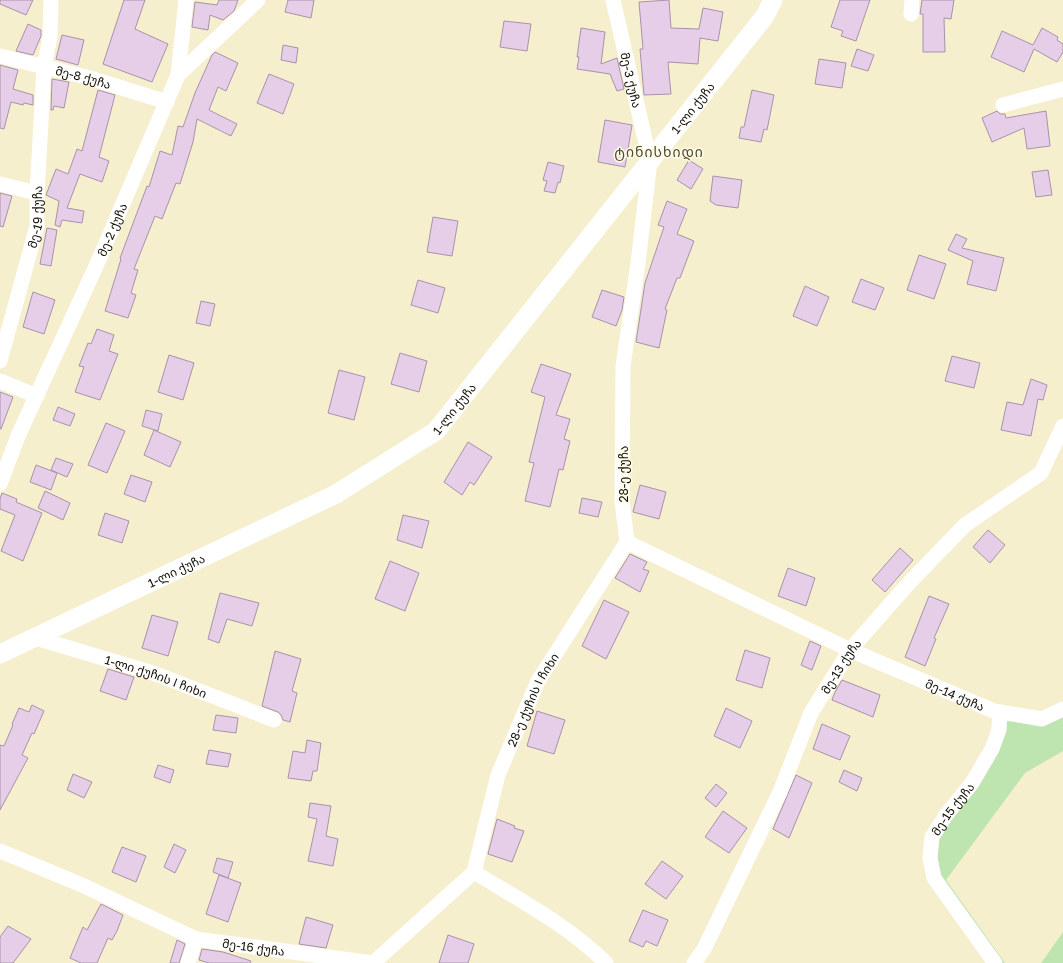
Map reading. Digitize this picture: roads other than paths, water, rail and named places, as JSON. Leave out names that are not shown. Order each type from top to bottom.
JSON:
[{"type":"main road","name":"1-ლი ქუჩა","points":[[0,654],[336,494],[436,432],[765,16],[773,0]]},
{"type":"street","name":"მე-19 ქუჩა","points":[[0,361],[36,226],[44,68],[50,37],[50,0]]},
{"type":"street","points":[[178,75],[186,0]]},
{"type":"street","name":"მე-2 ქუჩა","points":[[0,484],[18,436],[97,264],[178,75],[258,0]]},
{"type":"street","name":"მე-3 ქუჩა","points":[[613,0],[650,160]]},
{"type":"street","name":"მე-8 ქუჩა","points":[[0,56],[44,68],[90,78],[166,102]]},
{"type":"street","points":[[1003,105],[1063,89]]},
{"type":"street","name":"28-ე ქუჩა","points":[[626,542],[622,501],[623,366],[638,264],[650,160]]},
{"type":"street","points":[[0,184],[37,193]]},
{"type":"street","points":[[0,382],[37,396]]},
{"type":"street","name":"მე-13 ქუჩა","points":[[694,963],[704,950],[780,792],[811,713],[850,650],[908,584],[965,526],[1041,473],[1063,426]]},
{"type":"street","points":[[626,542],[850,650]]},
{"type":"street","name":"28-ე ქუჩის I ჩიხი","points":[[474,872],[498,775],[538,681],[626,542]]},
{"type":"street","name":"1-ლი ქუჩის I ჩიხი","points":[[36,638],[156,674],[274,720]]},
{"type":"street","name":"მე-14 ქუჩა","points":[[850,650],[994,711],[1042,719],[1063,709]]},
{"type":"street","name":"მე-15 ქუჩა","points":[[995,963],[934,878],[930,858],[932,837],[946,815],[972,783],[992,749],[999,730],[1000,712]]},
{"type":"street","name":"მე-16 ქუჩა","points":[[0,851],[82,885],[196,939],[372,963],[474,872]]},
{"type":"street","points":[[474,872],[554,921],[594,950],[606,963]]},
{"type":"street","points":[[188,963],[196,939]]},
{"type":"district","name":"ტინისხიდი","points":[[659,151]]}]
